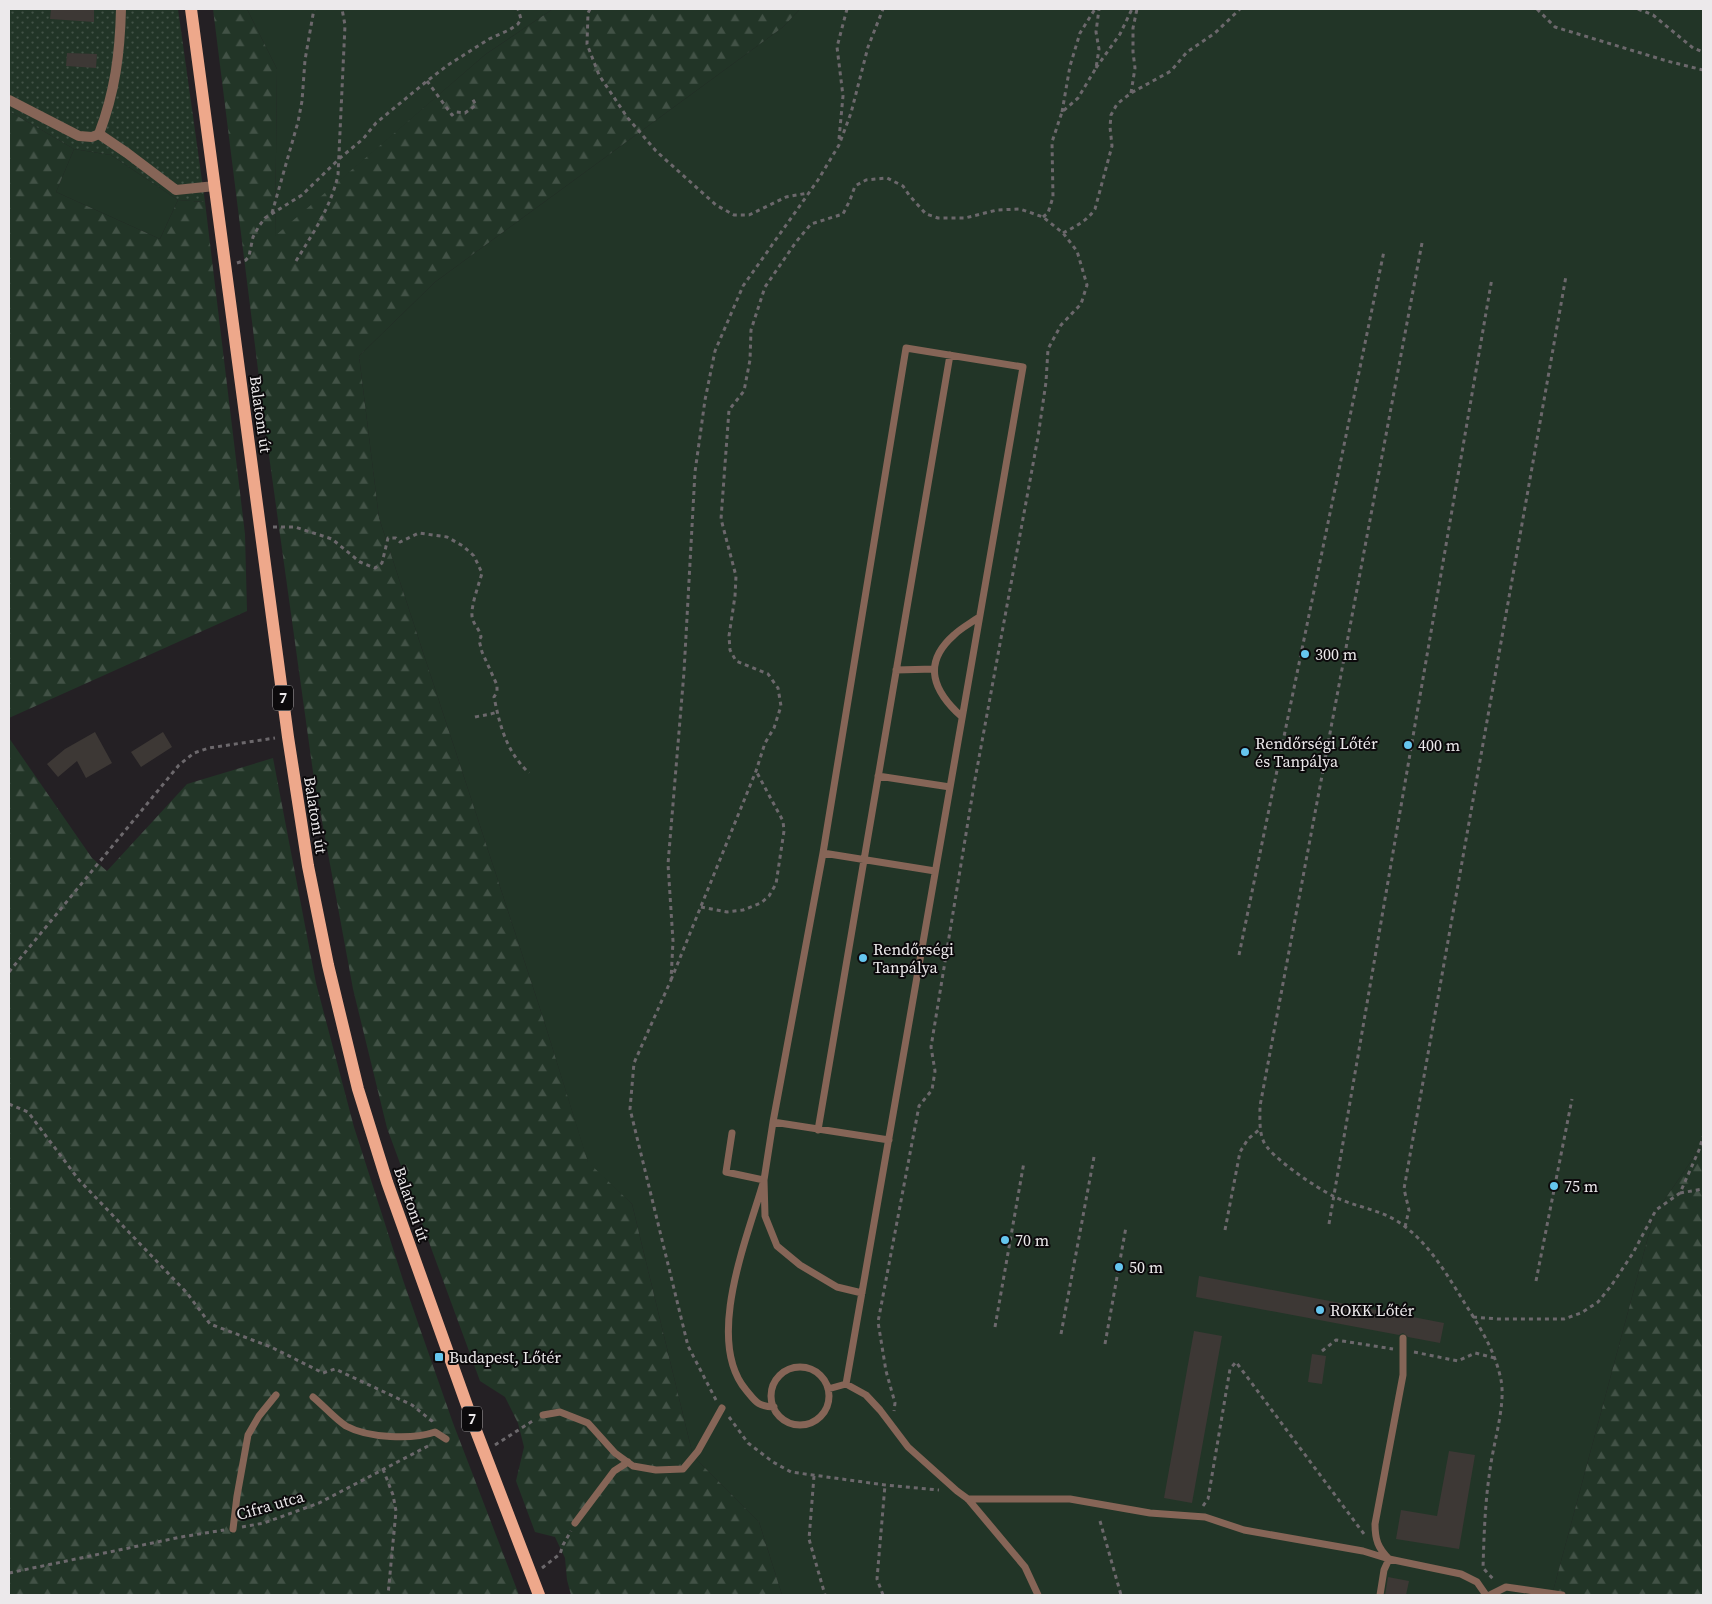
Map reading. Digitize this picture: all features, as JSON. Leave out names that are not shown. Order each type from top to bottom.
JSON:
[{"type":"main road","name":"Balatoni út","points":[[191,9],[288,737],[308,866],[330,974],[358,1089],[373,1138],[414,1260],[538,1595]]},
{"type":"street","points":[[99,134],[115,79],[120,49],[120,9]]},
{"type":"street","points":[[9,100],[79,136],[92,137],[99,134]]},
{"type":"street","points":[[99,134],[176,190],[215,186]]},
{"type":"lane","points":[[774,1407],[762,1407],[742,1386],[732,1363],[728,1342],[729,1305],[764,1180],[823,853],[906,348],[1023,367],[846,1384]]},
{"type":"lane","points":[[818,1130],[950,355]]},
{"type":"lane","points":[[962,717],[951,707],[937,688],[934,669],[939,652],[949,640],[979,617]]},
{"type":"lane","points":[[896,670],[934,669]]},
{"type":"lane","points":[[878,776],[950,787]]},
{"type":"lane","points":[[823,853],[935,871]]},
{"type":"lane","points":[[773,1122],[889,1140]]},
{"type":"lane","points":[[732,1133],[726,1172],[764,1180]]},
{"type":"lane","points":[[764,1180],[765,1216],[777,1246],[800,1265],[837,1287],[862,1293]]},
{"type":"lane","points":[[1389,1559],[1375,1539],[1375,1524],[1403,1375],[1403,1338]]},
{"type":"lane","points":[[799,1367],[812,1370],[822,1378],[828,1389],[828,1402],[823,1414],[813,1422],[800,1425],[788,1422],[777,1414],[774,1407],[771,1390],[777,1378],[787,1370],[799,1367]]},
{"type":"lane","points":[[828,1389],[846,1384],[866,1395],[908,1447],[957,1492],[968,1499],[1025,1567],[1038,1595]]},
{"type":"lane","points":[[233,1529],[236,1496],[248,1435],[259,1416],[276,1395]]},
{"type":"lane","points":[[313,1397],[346,1425],[367,1435],[422,1437],[435,1432],[446,1439]]},
{"type":"lane","points":[[543,1415],[560,1412],[588,1423],[615,1453],[633,1466],[656,1470],[683,1469],[698,1451],[722,1408]]},
{"type":"lane","points":[[576,1523],[614,1471],[628,1462]]},
{"type":"lane","points":[[968,1499],[1070,1499],[1150,1513],[1205,1517],[1244,1530],[1364,1551],[1389,1559],[1461,1574],[1477,1582],[1486,1595]]},
{"type":"lane","points":[[1380,1595],[1384,1570],[1389,1559]]},
{"type":"lane","points":[[1490,1595],[1506,1587],[1562,1595]]},
{"type":"path","points":[[272,214],[298,122],[302,101],[305,60],[314,9]]},
{"type":"path","points":[[296,261],[328,208],[335,190],[340,158],[345,25],[342,9]]},
{"type":"path","points":[[225,265],[246,260],[249,256],[253,237],[265,218],[302,195],[340,158],[363,139],[376,124],[427,81],[489,39],[518,24],[521,19],[518,9]]},
{"type":"path","points":[[590,9],[588,13],[587,44],[599,75],[626,117],[656,151],[716,205],[734,215],[749,216],[786,197],[809,193]]},
{"type":"path","points":[[842,9],[845,16]]},
{"type":"path","points":[[839,144],[843,96],[837,47],[847,9]]},
{"type":"path","points":[[883,9],[868,47],[851,113],[839,144],[809,193],[743,286],[715,351],[705,400],[695,472],[684,672],[668,864],[673,941],[671,980],[634,1063],[630,1109],[688,1346],[722,1408],[748,1443],[772,1462],[791,1472],[885,1485],[957,1492]]},
{"type":"path","points":[[1043,216],[1048,213],[1053,197],[1052,142],[1062,112],[1070,66],[1080,33],[1095,9]]},
{"type":"path","points":[[1096,68],[1099,49],[1096,32],[1099,9]]},
{"type":"path","points":[[1062,112],[1078,98],[1120,34],[1132,9]]},
{"type":"path","points":[[1131,93],[1135,68],[1133,28],[1137,9]]},
{"type":"path","points":[[1063,233],[1079,225],[1095,209],[1112,146],[1111,115],[1117,104],[1131,93],[1171,70],[1187,52],[1215,33],[1240,9]]},
{"type":"path","points":[[1537,9],[1555,27],[1666,61],[1703,70]]},
{"type":"path","points":[[1638,9],[1653,15],[1693,48],[1703,52]]},
{"type":"path","points":[[427,81],[452,115],[456,112],[465,113],[476,104],[472,98]]},
{"type":"path","points":[[1422,243],[1260,1106],[1261,1129],[1263,1142],[1280,1162],[1333,1197],[1376,1211],[1399,1222],[1424,1244],[1446,1271],[1487,1339],[1501,1382],[1500,1412],[1489,1478],[1483,1568],[1492,1580],[1506,1587]]},
{"type":"path","points":[[1239,955],[1384,251]]},
{"type":"path","points":[[1405,1228],[1408,1210],[1404,1189],[1566,276]]},
{"type":"path","points":[[1329,1224],[1492,278]]},
{"type":"path","points":[[260,527],[296,527],[332,539],[360,562],[375,568],[382,563],[388,538],[396,538],[400,542],[420,533],[447,537],[463,546],[474,556],[482,573],[472,614],[474,624],[481,631],[482,637],[479,640],[482,652],[497,685],[497,692],[494,697],[502,725],[502,733],[517,762],[528,773]]},
{"type":"path","points":[[476,717],[484,714],[491,715],[497,712]]},
{"type":"path","points":[[9,972],[179,765],[194,753],[209,748],[288,737]]},
{"type":"path","points":[[701,907],[727,912],[743,910],[761,903],[769,896],[776,884],[784,831],[783,821],[756,770]]},
{"type":"path","points":[[1536,1281],[1572,1099]]},
{"type":"path","points":[[9,1104],[28,1112],[79,1180],[186,1293],[210,1324],[272,1346],[323,1373],[336,1369],[412,1405],[432,1421],[435,1432]]},
{"type":"path","points":[[1225,1230],[1240,1152],[1248,1139],[1261,1129]]},
{"type":"path","points":[[1680,1193],[1703,1137]]},
{"type":"path","points":[[1062,1334],[1094,1157]]},
{"type":"path","points":[[995,1327],[1024,1162]]},
{"type":"path","points":[[1473,1317],[1564,1319],[1582,1312],[1598,1302],[1611,1286],[1633,1254],[1656,1210],[1680,1193],[1703,1188]]},
{"type":"path","points":[[1105,1344],[1126,1227]]},
{"type":"path","points":[[1196,1517],[1208,1499],[1230,1369],[1236,1362],[1367,1537],[1381,1550]]},
{"type":"path","points":[[485,1453],[543,1415]]},
{"type":"path","name":"Cifra utca","points":[[9,1573],[181,1536],[264,1523],[290,1515],[352,1488],[383,1469],[446,1439]]},
{"type":"path","points":[[383,1469],[393,1495],[396,1511],[388,1595]]},
{"type":"path","points":[[814,1476],[809,1539],[825,1595]]},
{"type":"path","points":[[883,1595],[877,1579],[885,1485]]},
{"type":"path","points":[[1100,1521],[1120,1595]]},
{"type":"path","points":[[531,1576],[560,1554],[576,1523]]},
{"type":"green space","points":[[9,9],[178,9],[205,202],[178,200],[111,155],[74,149],[9,111]]},
{"type":"green space","points":[[213,9],[247,9],[277,69],[275,236],[486,54],[553,9],[800,9],[783,27],[435,282],[359,356],[379,518],[544,1021],[588,1162],[632,1204],[693,1456],[759,1522],[782,1595],[571,1595],[567,1580],[565,1558],[555,1537],[535,1532],[516,1481],[524,1447],[518,1423],[505,1397],[480,1381],[387,1128],[353,989],[313,772],[266,434]]},
{"type":"green space","points":[[247,9],[553,9],[486,54],[275,237],[277,69]]},
{"type":"green space","name":"Rendőrségi Lőtér és Tanpálya","points":[[800,9],[1703,9],[1703,1144],[1654,1215],[1552,1595],[782,1595],[759,1522],[693,1456],[632,1204],[588,1163],[544,1021],[379,518],[359,356],[435,282],[783,27]]},
{"type":"green space","points":[[9,111],[74,149],[56,192],[160,239],[178,200],[205,202],[245,534],[247,611],[9,718]]},
{"type":"green space","points":[[74,149],[111,155],[178,200],[160,239],[56,192]]},
{"type":"green space","points":[[9,738],[92,858],[107,871],[187,784],[273,758],[316,983],[354,1127],[403,1280],[453,1423],[519,1595],[9,1595]]},
{"type":"green space","points":[[1703,1144],[1703,1595],[1552,1595],[1654,1215]]},
{"type":"building","points":[[51,9],[94,9],[94,22],[50,19]]},
{"type":"building","points":[[67,53],[97,54],[96,68],[66,66]]},
{"type":"building","points":[[95,732],[112,763],[86,778],[77,761],[58,777],[47,764],[65,749]]},
{"type":"building","points":[[163,732],[172,747],[141,767],[131,752]]},
{"type":"building","name":"ROKK Lőtér","points":[[1199,1276],[1444,1323],[1440,1343],[1408,1337],[1403,1333],[1399,1335],[1196,1297]]},
{"type":"building","points":[[1194,1331],[1222,1336],[1192,1503],[1164,1498]]},
{"type":"building","points":[[1312,1354],[1326,1356],[1322,1384],[1308,1382]]},
{"type":"building","points":[[1449,1451],[1475,1455],[1459,1549],[1396,1539],[1401,1510],[1437,1516]]},
{"type":"building","points":[[1388,1577],[1409,1581],[1406,1595],[1385,1595]]},
{"type":"place","name":"300 m","points":[[1305,654]]},
{"type":"place","name":"400 m","points":[[1408,745]]},
{"type":"place","name":"Rendőrségi Lőtér és Tanpálya","points":[[1245,752]]},
{"type":"place","name":"Rendőrségi Tanpálya","points":[[863,958]]},
{"type":"place","name":"75 m","points":[[1554,1186]]},
{"type":"place","name":"70 m","points":[[1005,1240]]},
{"type":"place","name":"50 m","points":[[1119,1267]]},
{"type":"place","name":"ROKK Lőtér","points":[[1320,1310]]},
{"type":"place","name":"Budapest, Lőtér","points":[[439,1357]]}]
